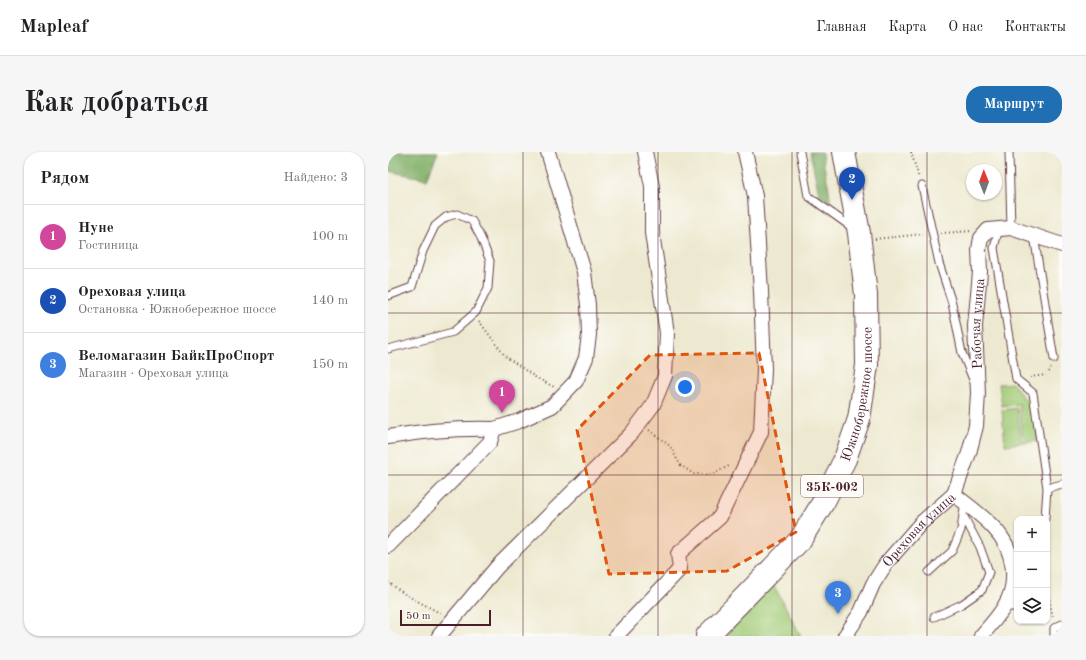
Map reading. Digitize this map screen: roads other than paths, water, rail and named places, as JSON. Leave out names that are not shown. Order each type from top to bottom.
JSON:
[{"type":"highway","name":"Южнобережное шоссе","points":[[707,636],[800,540],[824,501],[845,459],[858,419],[867,365],[866,295],[859,233],[844,152]]},
{"type":"highway","name":"Южнобережное шоссе","points":[[721,636],[814,532],[858,449],[876,362],[871,271],[851,152]]},
{"type":"street","points":[[388,437],[414,432],[450,429],[494,429],[519,421],[552,406],[576,381],[586,358],[589,335],[588,305],[584,272],[548,152]]},
{"type":"street","points":[[439,636],[497,567],[632,433],[653,405],[664,376],[667,333],[652,233],[652,186],[645,152]]},
{"type":"street","points":[[616,636],[680,569],[678,554],[720,517],[745,462],[761,432],[764,369],[762,291],[755,196],[745,152]]},
{"type":"street","points":[[1005,228],[1062,245]]},
{"type":"street","name":"Рабочая улица","points":[[961,504],[968,453],[976,426],[978,393],[975,326],[980,272],[979,249],[981,238],[988,230],[1005,228]]},
{"type":"street","points":[[388,546],[490,442],[494,429]]},
{"type":"street","name":"Ореховая улица","points":[[845,636],[861,612],[873,584],[888,562],[921,523],[961,504],[995,528],[1007,546],[1012,560],[1014,577],[1011,592],[1011,604],[981,636]]},
{"type":"lane","points":[[800,152],[808,196],[859,233]]},
{"type":"lane","points":[[1009,152],[1005,228],[994,248],[1016,379],[1033,393],[1047,488],[1045,516]]},
{"type":"lane","points":[[922,186],[939,262],[952,303],[962,353],[978,393]]},
{"type":"lane","points":[[388,296],[412,287],[423,251],[435,226],[446,217],[457,214],[472,221],[490,261],[488,288],[476,312],[453,332],[388,349]]},
{"type":"lane","points":[[1034,236],[1054,359]]},
{"type":"lane","points":[[1047,488],[1062,484]]},
{"type":"lane","points":[[929,572],[952,551],[961,530],[961,504]]},
{"type":"lane","points":[[934,617],[962,604],[982,590],[989,572],[980,546],[961,504]]},
{"type":"lane","points":[[1054,636],[1054,628],[1062,624]]},
{"type":"place","name":"Ореховая улица","points":[[852,200]]},
{"type":"place","name":"Нуне","points":[[502,413]]},
{"type":"place","name":"Веломагазин БайкПроСпорт","points":[[838,614]]}]
